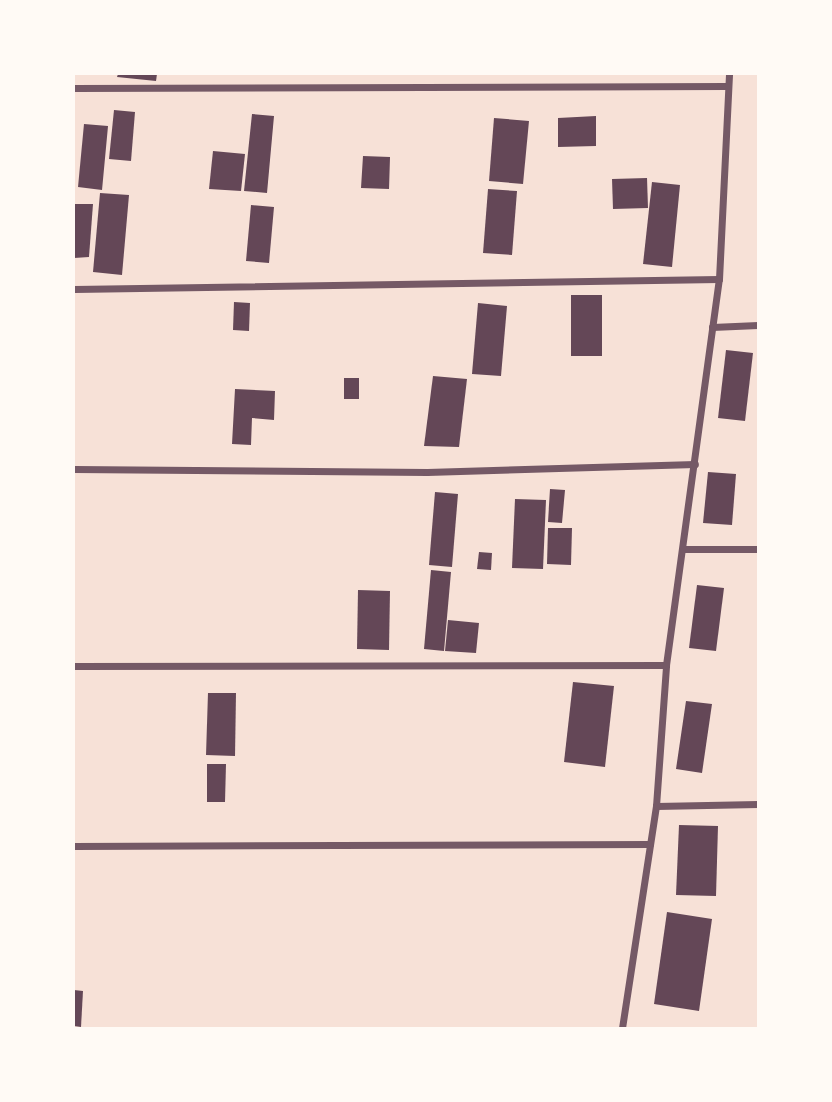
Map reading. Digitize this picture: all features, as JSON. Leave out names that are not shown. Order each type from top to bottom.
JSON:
[{"type":"street","points":[[622,1028],[656,806],[666,665],[719,279],[729,74]]},
{"type":"street","points":[[74,88],[727,86]]},
{"type":"street","points":[[74,289],[719,279]]},
{"type":"street","points":[[712,327],[758,325]]},
{"type":"street","points":[[74,469],[427,472],[695,464]]},
{"type":"street","points":[[683,549],[758,549]]},
{"type":"street","points":[[74,666],[666,665]]},
{"type":"street","points":[[656,806],[758,804]]},
{"type":"street","points":[[74,846],[650,844]]},
{"type":"building","points":[[118,74],[157,74],[156,81],[117,77]]},
{"type":"building","points":[[114,110],[135,112],[131,161],[109,159]]},
{"type":"building","points":[[252,114],[274,116],[267,193],[244,191]]},
{"type":"building","points":[[596,116],[596,146],[558,147],[558,118]]},
{"type":"building","points":[[494,118],[529,121],[523,184],[489,181]]},
{"type":"building","points":[[84,124],[108,126],[102,190],[78,187]]},
{"type":"building","points":[[213,151],[245,154],[241,191],[209,189]]},
{"type":"building","points":[[363,156],[390,157],[389,189],[361,188]]},
{"type":"building","points":[[647,178],[648,208],[613,209],[612,179]]},
{"type":"building","points":[[652,182],[680,185],[672,267],[643,264]]},
{"type":"building","points":[[488,189],[517,191],[512,255],[483,253]]},
{"type":"building","points":[[100,193],[129,195],[122,275],[93,272]]},
{"type":"building","points":[[74,204],[93,204],[89,257],[74,258]]},
{"type":"building","points":[[251,205],[274,207],[269,263],[246,261]]},
{"type":"building","points":[[571,295],[602,295],[602,356],[571,356]]},
{"type":"building","points":[[234,302],[250,303],[249,331],[233,330]]},
{"type":"building","points":[[478,303],[507,306],[501,376],[472,374]]},
{"type":"building","points":[[726,350],[753,353],[745,421],[718,418]]},
{"type":"building","points":[[433,376],[467,379],[459,447],[424,446]]},
{"type":"building","points":[[344,378],[359,378],[359,399],[344,399]]},
{"type":"building","points":[[235,389],[275,391],[274,420],[252,418],[251,445],[232,444]]},
{"type":"building","points":[[708,472],[736,474],[732,525],[703,523]]},
{"type":"building","points":[[550,489],[565,490],[562,523],[548,522]]},
{"type":"building","points":[[435,492],[458,494],[452,567],[429,565]]},
{"type":"building","points":[[515,499],[546,500],[543,569],[512,568]]},
{"type":"building","points":[[548,528],[572,528],[571,565],[547,564]]},
{"type":"building","points":[[479,552],[492,553],[491,570],[477,569]]},
{"type":"building","points":[[431,570],[451,572],[444,651],[424,649]]},
{"type":"building","points":[[697,585],[724,588],[716,651],[689,648]]},
{"type":"building","points":[[358,590],[390,591],[389,650],[357,649]]},
{"type":"building","points":[[448,620],[479,623],[476,653],[445,651]]},
{"type":"building","points":[[573,682],[614,686],[605,767],[564,762]]},
{"type":"building","points":[[208,693],[236,693],[235,756],[206,755]]},
{"type":"building","points":[[686,701],[712,704],[702,773],[676,769]]},
{"type":"building","points":[[207,764],[226,764],[225,802],[207,802]]},
{"type":"building","points":[[679,825],[718,826],[716,896],[676,895]]},
{"type":"building","points":[[667,912],[712,919],[699,1011],[654,1004]]},
{"type":"building","points":[[74,990],[83,991],[81,1027],[74,1026]]}]
